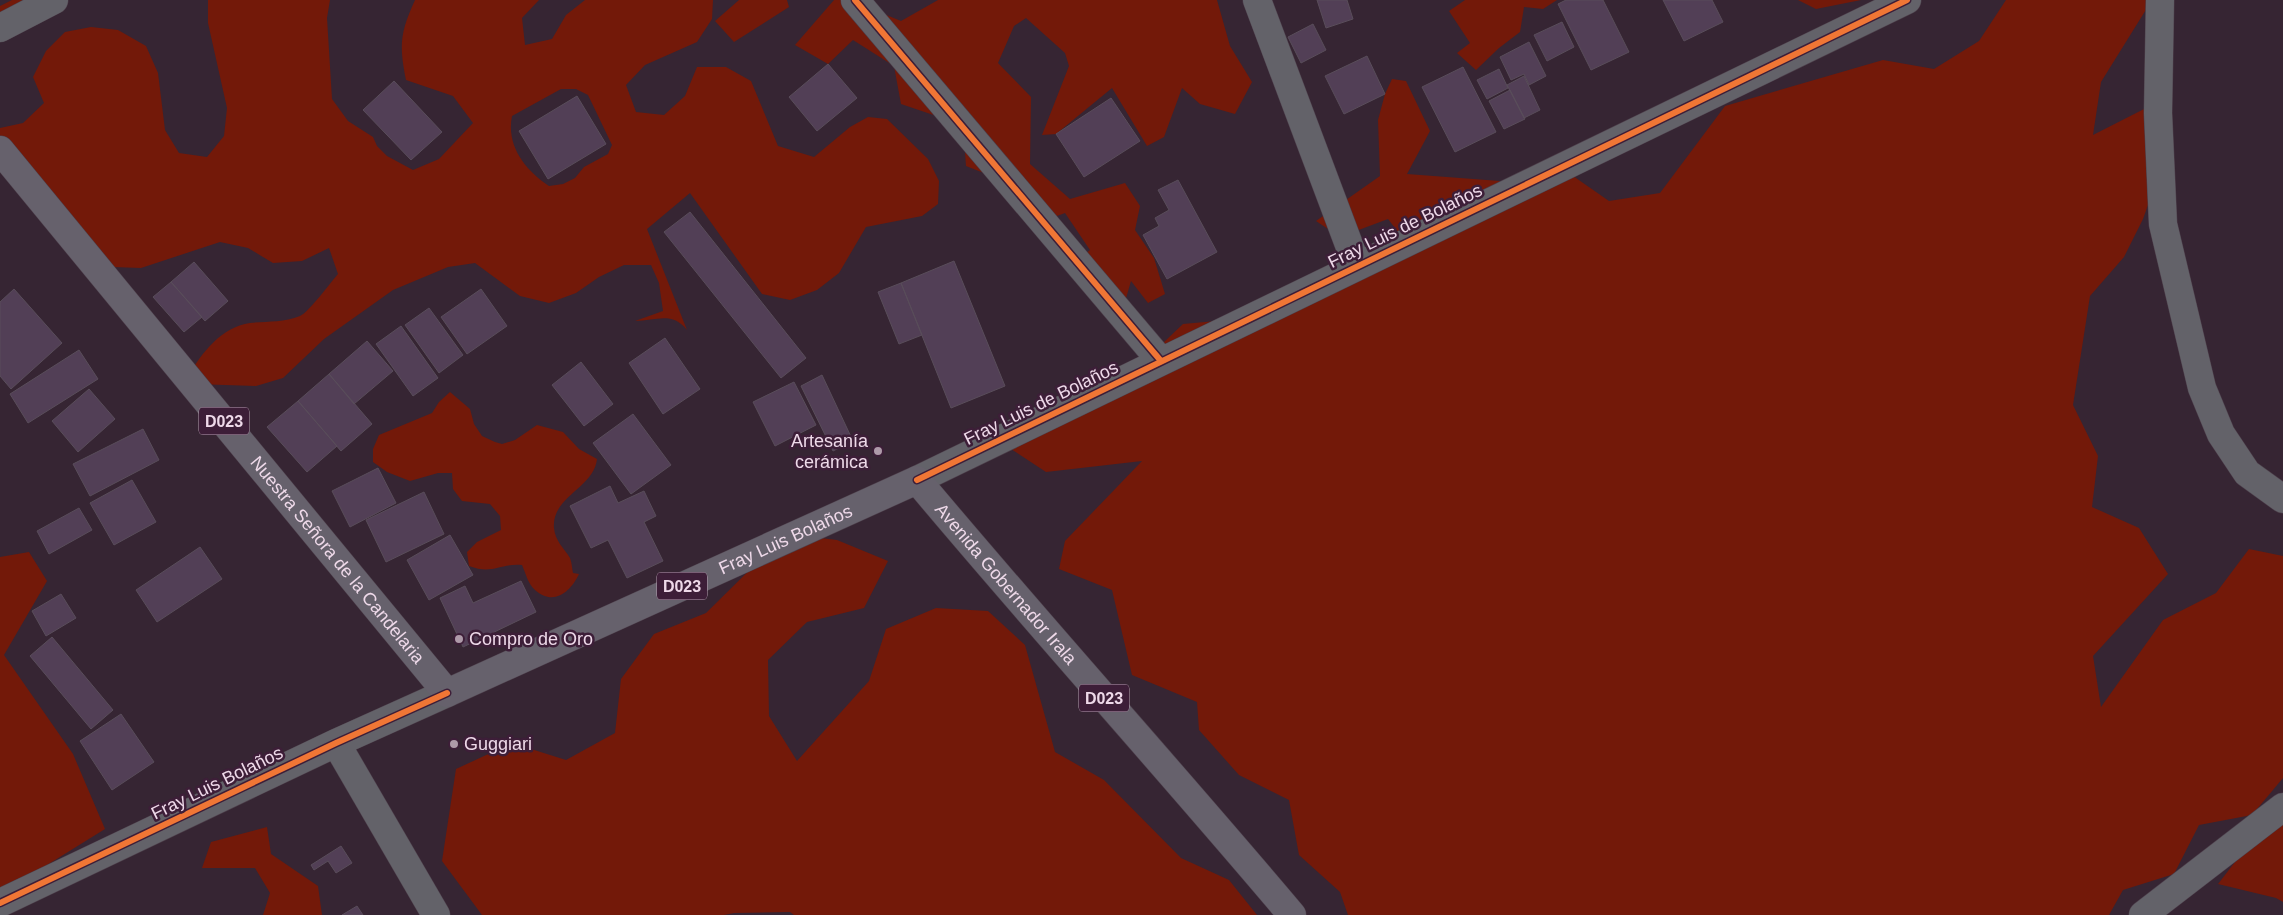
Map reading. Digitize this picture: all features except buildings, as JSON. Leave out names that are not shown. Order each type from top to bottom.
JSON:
[{"type":"main road","name":"Nuestra Señora de la Candelaria","points":[[0,150],[448,693]]},
{"type":"main road","name":"Fray Luis Bolaños","points":[[448,693],[917,480]]},
{"type":"main road","name":"Avenida Gobernador Irala","points":[[917,480],[999,578],[1213,821],[1292,915]]},
{"type":"street","points":[[0,28],[54,0]]},
{"type":"street","points":[[855,0],[1161,361]]},
{"type":"street","points":[[1257,0],[1357,266]]},
{"type":"street","name":"Fray Luis de Bolaños","points":[[917,480],[1907,0]]},
{"type":"street","points":[[2160,0],[2158,113],[2164,224],[2200,378],[2221,434],[2247,474],[2283,499]]},
{"type":"street","name":"Fray Luis Bolaños","points":[[0,903],[336,743],[448,693]]},
{"type":"street","points":[[336,743],[436,915]]},
{"type":"street","points":[[2143,915],[2283,807]]},
{"type":"shaded area","points":[[12,0],[29,0],[0,15],[0,6]]},
{"type":"shaded area","points":[[208,0],[330,0],[327,18],[332,99],[348,121],[373,137],[377,146],[387,156],[413,170],[439,159],[473,123],[453,96],[406,80],[402,57],[402,39],[406,22],[415,0],[539,0],[522,18],[525,45],[552,39],[566,15],[585,0],[713,0],[712,19],[697,42],[645,65],[626,85],[636,112],[664,115],[685,96],[697,67],[726,67],[751,81],[778,146],[814,157],[850,127],[868,117],[887,119],[928,159],[939,181],[938,204],[922,216],[866,227],[839,273],[817,290],[790,300],[762,294],[690,193],[647,229],[687,330],[681,324],[669,319],[635,321],[663,311],[659,283],[651,265],[624,265],[599,277],[576,293],[549,303],[520,296],[475,263],[448,267],[393,290],[324,339],[283,378],[256,386],[194,384],[188,376],[206,350],[221,335],[240,325],[281,321],[304,314],[338,274],[329,248],[302,261],[273,263],[248,248],[220,242],[141,268],[113,267],[65,234],[64,206],[42,188],[0,163],[0,128],[23,123],[44,103],[33,77],[46,51],[65,32],[91,27],[118,30],[146,46],[158,73],[165,130],[179,153],[207,157],[224,136],[227,108],[208,23]],"holes":[[[561,89],[576,89],[588,95],[612,145],[608,154],[584,167],[575,178],[563,184],[549,186],[532,173],[519,156],[512,137],[512,116]]]},
{"type":"shaded area","points":[[739,0],[787,0],[789,7],[734,42],[715,21]]},
{"type":"shaded area","points":[[834,0],[850,0],[901,21],[938,0],[1217,0],[1230,46],[1252,82],[1235,114],[1200,104],[1182,88],[1164,137],[1147,146],[1112,88],[1056,134],[1042,135],[1069,66],[1065,53],[1026,18],[1014,26],[998,63],[1031,97],[1030,164],[1070,199],[1125,183],[1140,206],[1135,230],[1154,258],[1165,294],[1148,303],[1131,281],[1122,312],[1076,261],[1090,250],[1065,213],[1038,223],[1014,185],[966,166],[963,125],[901,104],[894,66],[853,40],[828,64],[795,45]]},
{"type":"shaded area","points":[[1465,0],[1557,0],[1543,9],[1524,7],[1520,32],[1499,48],[1476,70],[1457,53],[1470,43],[1449,11]]},
{"type":"shaded area","points":[[1798,0],[1861,0],[1816,9]]},
{"type":"shaded area","points":[[2006,0],[2152,0],[2101,82],[2093,135],[2146,108],[2161,168],[2143,219],[2124,257],[2090,296],[2073,405],[2098,456],[2092,507],[2139,528],[2168,574],[2093,656],[2101,707],[2163,620],[2216,593],[2249,549],[2283,556],[2283,778],[2252,815],[2199,825],[2174,874],[2123,890],[2109,915],[1348,915],[1340,892],[1299,855],[1289,800],[1239,775],[1199,730],[1197,702],[1132,675],[1112,590],[1059,569],[1065,541],[1142,461],[1046,472],[1011,449],[1126,378],[1183,324],[1249,318],[1405,241],[1388,219],[1340,237],[1316,221],[1380,176],[1378,120],[1385,94],[1392,79],[1406,81],[1430,131],[1407,174],[1513,182],[1563,169],[1609,201],[1660,193],[1725,106],[1883,60],[1934,69],[1979,41]]},
{"type":"shaded area","points":[[450,392],[470,409],[474,424],[482,436],[495,442],[502,444],[515,440],[537,425],[563,432],[579,449],[597,459],[589,478],[565,500],[555,517],[554,528],[556,537],[570,558],[573,573],[579,574],[567,591],[561,595],[549,597],[535,590],[529,582],[522,565],[491,569],[469,566],[467,552],[477,542],[501,530],[500,516],[490,504],[462,501],[453,489],[452,473],[438,473],[410,481],[387,472],[373,462],[373,449],[379,435],[432,413],[439,402]]},
{"type":"shaded area","points":[[786,534],[837,540],[888,561],[864,608],[807,622],[768,660],[769,716],[797,761],[869,681],[886,629],[936,608],[988,611],[1025,645],[1055,752],[1104,780],[1181,858],[1229,880],[1257,915],[794,915],[790,912],[734,913],[724,915],[482,915],[442,861],[456,769],[512,743],[566,760],[615,733],[621,679],[654,634],[706,613]]},
{"type":"shaded area","points":[[29,552],[47,581],[4,655],[73,754],[105,829],[26,878],[0,888],[0,557]]},
{"type":"shaded area","points":[[2283,800],[2283,902],[2276,898],[2218,884]]},
{"type":"shaded area","points":[[267,827],[271,854],[318,886],[322,915],[263,915],[270,893],[255,868],[202,868],[211,842]]},
{"type":"cycle path","points":[[855,0],[1161,361]]},
{"type":"cycle path","points":[[917,480],[1907,0]]},
{"type":"cycle path","points":[[0,903],[336,743],[447,693]]},
{"type":"place","name":"Artesanía cerámica","points":[[878,451]]},
{"type":"place","name":"Compro de Oro","points":[[459,639]]},
{"type":"place","name":"Guggiari","points":[[454,744]]}]
